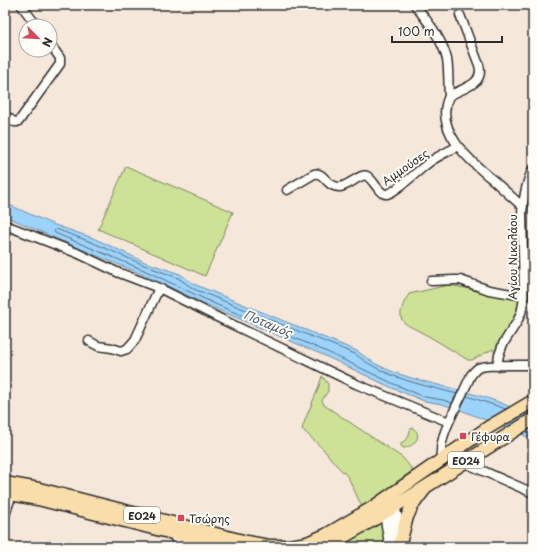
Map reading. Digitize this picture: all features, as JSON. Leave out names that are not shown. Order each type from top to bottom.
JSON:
[{"type":"main road","name":"ΕΟ24","points":[[324,547],[335,544],[389,503],[441,460],[489,427],[533,401]]},
{"type":"main road","name":"ΕΟ24","points":[[5,483],[39,489],[247,542],[269,546],[289,546],[307,542],[326,535],[372,508],[389,503],[427,485],[533,418]]},
{"type":"main road","points":[[397,546],[412,506],[427,485]]},
{"type":"main road","name":"ΕΟ24","points":[[8,494],[38,499],[228,547]]},
{"type":"main road","points":[[389,503],[397,546]]},
{"type":"street","points":[[21,5],[31,18]]},
{"type":"street","points":[[414,5],[429,24],[443,46],[448,68],[449,96],[445,118],[448,128],[458,146],[470,160],[523,207]]},
{"type":"street","points":[[449,96],[474,83],[481,74],[480,65],[460,15]]},
{"type":"street","points":[[5,115],[14,122],[19,120],[60,62],[60,56],[58,54]]},
{"type":"street","name":"Αμμούσες","points":[[287,190],[317,173],[321,175],[328,183],[338,187],[348,185],[365,176],[369,178],[381,192],[388,194],[432,160],[458,146]]},
{"type":"street","name":"Αγίου Νικολάου","points":[[497,366],[503,344],[517,322],[522,310],[524,296],[523,207],[527,184],[533,169]]},
{"type":"street","points":[[5,224],[77,253],[116,272],[159,288],[356,384],[449,422]]},
{"type":"street","points":[[431,281],[460,280],[489,290],[524,296]]},
{"type":"street","points":[[89,341],[98,346],[121,351],[127,349],[135,340],[159,288]]},
{"type":"street","points":[[441,460],[440,453],[444,434],[471,375],[477,369],[482,367],[533,365]]},
{"type":"street","points":[[464,462],[533,493]]},
{"type":"street","points":[[5,515],[8,494]]},
{"type":"street","points":[[173,533],[178,545],[181,547]]},
{"type":"green space","points":[[126,166],[233,212],[205,276],[98,229]]},
{"type":"green space","points":[[449,285],[521,298],[516,317],[498,345],[495,354],[493,349],[472,360],[468,360],[403,322],[401,310],[409,294]]},
{"type":"green space","points":[[322,376],[328,384],[328,391],[322,400],[324,405],[403,458],[413,470],[362,507],[348,477],[324,450],[302,429]]},
{"type":"green space","points":[[412,428],[416,431],[418,437],[410,446],[403,448],[401,443],[408,438]]},
{"type":"green space","points":[[382,521],[387,547],[339,547],[341,545]]},
{"type":"water","name":"Ποταμός","points":[[5,203],[52,224],[93,238],[145,262],[180,274],[196,285],[357,351],[374,363],[398,374],[488,398],[518,410],[533,417],[533,439],[463,411],[442,404],[424,401],[392,388],[323,355],[214,308],[144,275],[5,216]]},
{"type":"place","name":"Γέφυρα","points":[[463,436]]},
{"type":"place","name":"Τσώρης","points":[[181,518]]}]
